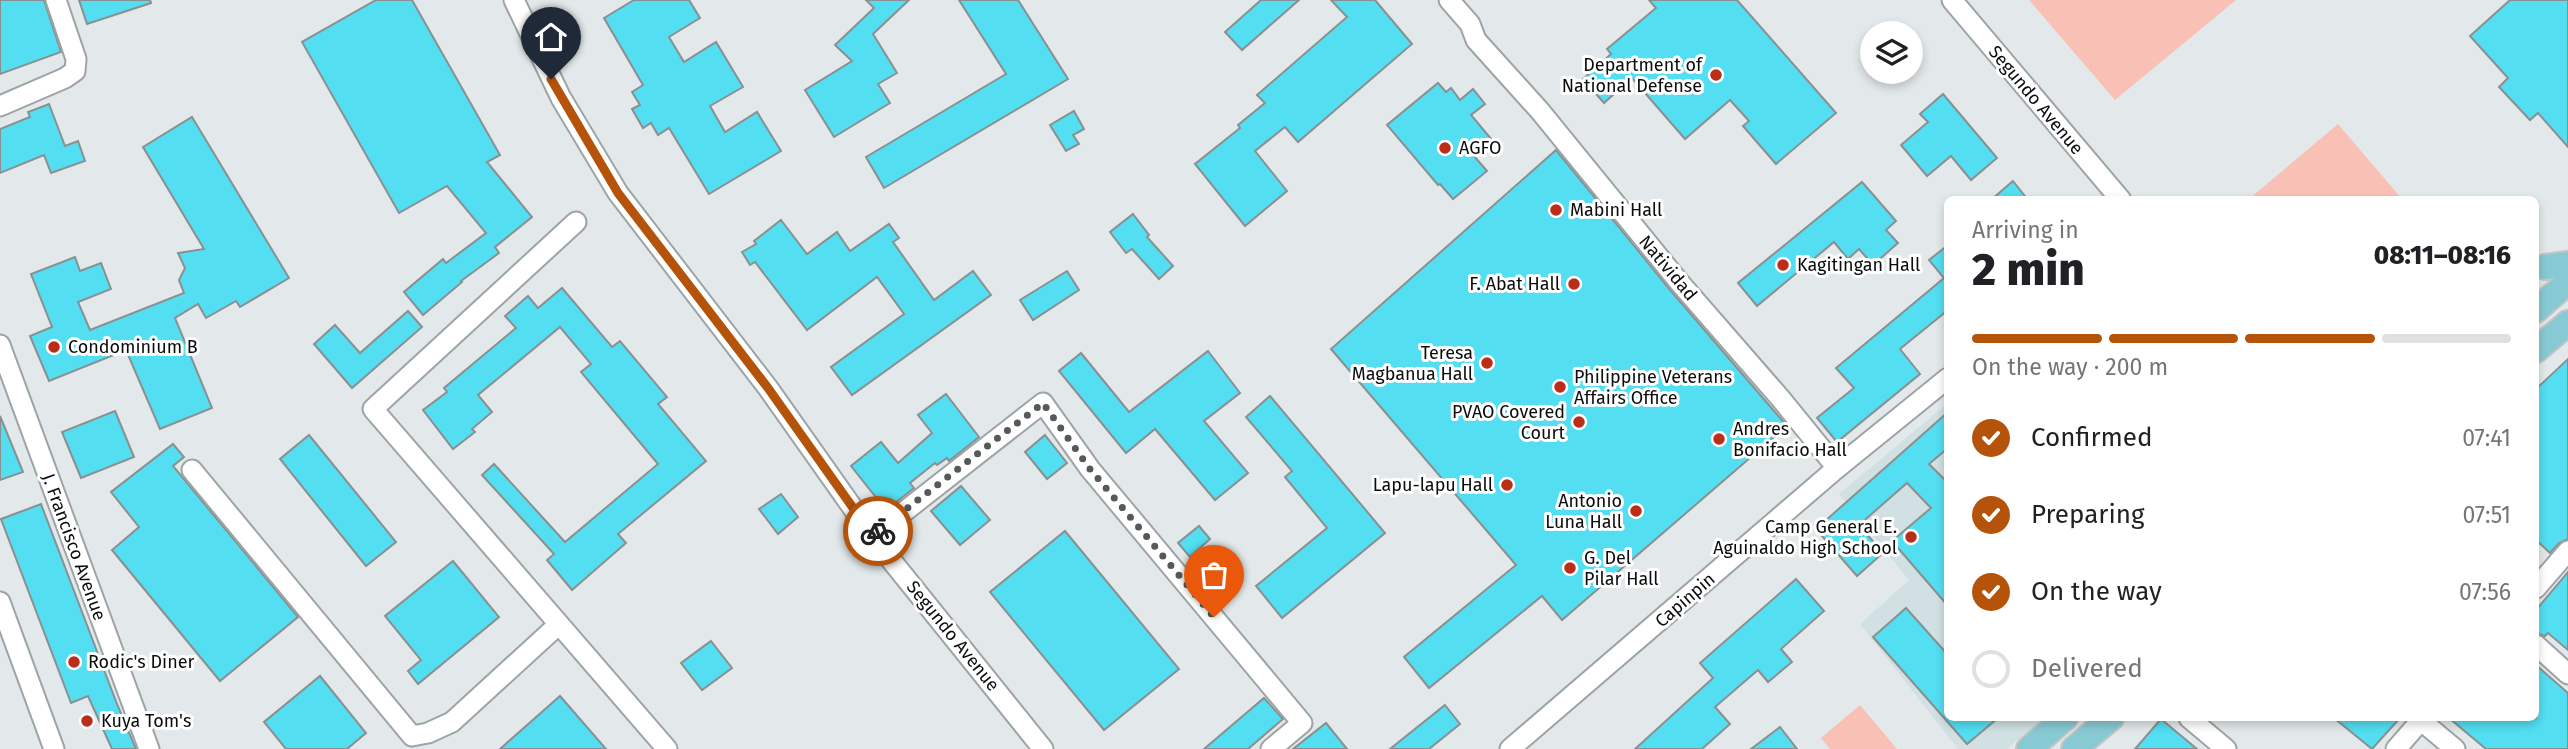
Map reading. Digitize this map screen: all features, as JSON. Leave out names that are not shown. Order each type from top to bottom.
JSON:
[{"type":"main road","points":[[2539,347],[2568,323]]},
{"type":"main road","points":[[2029,749],[2062,721]]},
{"type":"main road","points":[[2074,749],[2107,721]]},
{"type":"street","points":[[0,106],[65,78],[75,71],[76,59],[56,0]]},
{"type":"street","name":"Segundo Avenue","points":[[514,0],[561,98],[618,193],[768,388],[873,536],[1044,749]]},
{"type":"street","name":"Natividad","points":[[1449,0],[1469,24],[1476,40],[1540,111],[1680,283],[1837,468]]},
{"type":"street","name":"Segundo Avenue","points":[[1952,0],[2117,196]]},
{"type":"street","points":[[576,222],[373,409],[667,749]]},
{"type":"street","name":"J. Francisco Avenue","points":[[0,345],[149,749]]},
{"type":"street","name":"Capinpin","points":[[1510,749],[1837,468],[1944,381]]},
{"type":"street","points":[[873,536],[1043,403],[1090,469],[1302,723],[1271,749]]},
{"type":"street","points":[[192,470],[412,736],[428,733],[452,722],[558,625]]},
{"type":"street","points":[[2539,585],[2568,551]]},
{"type":"street","points":[[0,602],[54,749]]},
{"type":"street","points":[[2539,648],[2568,674]]},
{"type":"street","points":[[2193,721],[2226,749]]},
{"type":"street","points":[[2396,749],[2419,721]]},
{"type":"street","points":[[2424,721],[2455,749]]},
{"type":"shaded area","points":[[2029,0],[2236,0],[2115,100]]},
{"type":"shaded area","points":[[2338,124],[2399,196],[2253,196]]},
{"type":"shaded area","name":"Camp General E. Aguinaldo High School","points":[[1944,406],[1944,721],[2040,721],[2007,749],[1958,749],[1860,624],[1909,580],[1839,494]]},
{"type":"shaded area","points":[[1860,705],[1897,749],[1830,749],[1821,738]]},
{"type":"building","points":[[0,0],[44,0],[61,52],[0,74]]},
{"type":"building","points":[[79,0],[150,0],[151,3],[87,24]]},
{"type":"building","points":[[376,0],[412,0],[500,155],[487,162],[532,217],[495,247],[499,253],[461,281],[423,315],[404,292],[443,259],[446,263],[486,233],[447,186],[399,213],[302,42]]},
{"type":"building","points":[[634,0],[689,0],[700,18],[669,37],[684,62],[716,42],[743,87],[710,106],[725,132],[757,112],[781,151],[709,194],[669,128],[658,135],[651,123],[643,128],[632,109],[640,105],[632,92],[643,85],[604,18]]},
{"type":"building","points":[[866,0],[909,0],[873,34],[897,73],[878,84],[890,103],[834,137],[805,90],[852,61],[835,45],[874,8]]},
{"type":"building","points":[[959,0],[1018,0],[1068,79],[884,188],[866,157],[1006,74]]},
{"type":"building","points":[[1261,0],[1299,0],[1242,50],[1225,32]]},
{"type":"building","points":[[1331,0],[1375,0],[1412,44],[1298,142],[1285,127],[1255,151],[1287,191],[1245,226],[1195,164],[1240,128],[1238,125],[1265,103],[1257,95],[1347,17]]},
{"type":"building","name":"Department of National Defense","points":[[1649,0],[1737,0],[1836,113],[1776,164],[1743,126],[1749,121],[1730,100],[1685,139],[1632,78],[1604,103],[1583,79],[1611,54],[1607,49],[1656,8]]},
{"type":"building","points":[[2510,0],[2568,0],[2568,147],[2538,113],[2530,120],[2499,87],[2508,78],[2470,36]]},
{"type":"building","name":"AGFO","points":[[1438,83],[1446,92],[1451,88],[1460,100],[1473,89],[1485,104],[1471,115],[1492,140],[1474,156],[1487,171],[1453,199],[1387,125]]},
{"type":"building","points":[[1943,94],[1997,158],[1971,180],[1951,156],[1927,176],[1901,145],[1928,122],[1920,114]]},
{"type":"building","points":[[49,104],[65,146],[78,141],[85,161],[51,173],[44,155],[0,173],[0,129],[30,117],[28,112]]},
{"type":"building","points":[[1074,111],[1084,129],[1073,135],[1079,144],[1066,151],[1050,125]]},
{"type":"building","points":[[192,117],[289,278],[240,307],[236,301],[206,318],[198,304],[175,318],[212,408],[160,429],[126,350],[49,381],[30,336],[52,327],[31,274],[75,257],[80,271],[101,263],[111,289],[78,302],[90,330],[184,293],[179,280],[185,268],[178,253],[204,249],[143,147]]},
{"type":"building","name":"Philippine Veterans Affairs Office","points":[[1556,150],[1671,291],[1787,426],[1562,620],[1542,596],[1429,688],[1404,657],[1516,565],[1331,349]]},
{"type":"building","points":[[2013,181],[2025,196],[1996,196]]},
{"type":"building","points":[[1862,182],[1896,221],[1886,230],[1898,243],[1873,265],[1859,249],[1848,259],[1834,242],[1757,306],[1738,283]]},
{"type":"building","points":[[1133,214],[1149,235],[1147,237],[1173,266],[1159,279],[1132,249],[1126,253],[1110,232]]},
{"type":"building","points":[[781,220],[807,254],[837,232],[850,251],[889,224],[899,238],[893,242],[934,300],[973,271],[991,295],[852,395],[831,367],[904,314],[877,277],[807,330],[755,262],[750,265],[742,252],[756,244],[754,241]]},
{"type":"building","points":[[1944,248],[1944,278],[1929,260]]},
{"type":"building","points":[[1067,271],[1079,290],[1033,320],[1020,300]]},
{"type":"building","points":[[1944,278],[1944,313],[1900,349],[1920,374],[1837,442],[1817,418],[1854,388],[1836,368]]},
{"type":"building","points":[[562,288],[612,347],[620,341],[667,397],[658,404],[706,461],[618,534],[626,543],[572,590],[547,560],[554,554],[482,475],[494,464],[565,542],[658,464],[581,372],[591,364],[560,327],[478,395],[492,412],[472,429],[475,432],[453,449],[423,410],[447,392],[444,388],[516,328],[505,316],[528,296],[538,308]]},
{"type":"building","points":[[408,311],[422,327],[352,388],[314,344],[335,325],[360,353]]},
{"type":"building","points":[[1208,351],[1240,393],[1204,421],[1248,473],[1215,500],[1155,429],[1126,453],[1059,371],[1081,353],[1129,412]]},
{"type":"building","points":[[2568,359],[2568,539],[2559,543],[2550,553],[2539,543],[2539,386]]},
{"type":"building","points":[[946,394],[979,437],[949,461],[947,458],[937,465],[935,463],[910,483],[914,488],[886,510],[851,466],[881,442],[898,463],[932,433],[918,415]]},
{"type":"building","points":[[1270,396],[1385,533],[1282,618],[1256,586],[1327,528],[1285,477],[1292,471],[1246,417]]},
{"type":"building","points":[[115,411],[134,457],[81,478],[62,432]]},
{"type":"building","points":[[0,416],[23,472],[0,480]]},
{"type":"building","points":[[1944,416],[1944,451],[1929,464],[1944,479],[1944,601],[1892,541],[1931,508],[1907,483],[1859,525],[1883,553],[1857,576],[1816,529]]},
{"type":"building","points":[[309,435],[396,542],[366,566],[280,459]]},
{"type":"building","points":[[1045,435],[1067,463],[1047,479],[1025,452]]},
{"type":"building","points":[[173,444],[184,457],[173,466],[298,617],[220,681],[112,550],[139,527],[111,492]]},
{"type":"building","points":[[961,486],[990,520],[960,545],[931,511]]},
{"type":"building","points":[[781,494],[798,517],[778,534],[759,509]]},
{"type":"building","points":[[41,504],[136,749],[112,749],[88,696],[71,703],[1,519]]},
{"type":"building","points":[[1199,526],[1210,539],[1190,557],[1178,543]]},
{"type":"building","points":[[1065,531],[1179,669],[1104,730],[990,592]]},
{"type":"building","points":[[453,561],[499,617],[418,684],[408,671],[421,660],[385,616]]},
{"type":"building","points":[[2568,572],[2568,650],[2548,633],[2545,636],[2539,634],[2539,606]]},
{"type":"building","points":[[1796,579],[1824,611],[1781,649],[1792,662],[1768,682],[1758,670],[1715,707],[1730,724],[1702,749],[1635,749],[1713,678],[1700,663]]},
{"type":"building","points":[[1906,608],[1944,651],[1944,718],[1873,637]]},
{"type":"building","points":[[711,641],[732,668],[702,690],[681,663]]},
{"type":"building","points":[[2539,668],[2568,693],[2568,749],[2486,749],[2453,721],[2539,721]]},
{"type":"building","points":[[320,676],[366,733],[347,749],[286,749],[264,722]]},
{"type":"building","points":[[560,696],[606,749],[500,749]]},
{"type":"building","points":[[1264,698],[1283,719],[1248,749],[1204,749]]},
{"type":"building","points":[[1445,705],[1460,724],[1429,749],[1390,749]]},
{"type":"building","points":[[1947,721],[1994,721],[1967,744]]},
{"type":"building","points":[[2159,721],[2163,721],[2197,749],[2135,749]]},
{"type":"building","points":[[2338,721],[2397,721],[2372,749]]},
{"type":"building","points":[[1326,723],[1347,749],[1293,749]]},
{"type":"building","points":[[1780,727],[1797,749],[1751,749]]},
{"type":"way so far","points":[[878,531],[1043,403],[1090,469],[1214,617]]},
{"type":"place","name":"Department of National Defense","points":[[1716,75]]},
{"type":"place","name":"AGFO","points":[[1445,148]]},
{"type":"place","name":"Mabini Hall","points":[[1556,210]]},
{"type":"place","name":"Kagitingan Hall","points":[[1783,265]]},
{"type":"place","name":"F. Abat Hall","points":[[1574,284]]},
{"type":"place","name":"Condominium B","points":[[54,347]]},
{"type":"place","name":"Teresa Magbanua Hall","points":[[1487,363]]},
{"type":"place","name":"Philippine Veterans Affairs Office","points":[[1560,387]]},
{"type":"place","name":"PVAO Covered Court","points":[[1579,422]]},
{"type":"place","name":"Andres Bonifacio Hall","points":[[1719,439]]},
{"type":"place","name":"Lapu-lapu Hall","points":[[1507,485]]},
{"type":"place","name":"Antonio Luna Hall","points":[[1636,511]]},
{"type":"place","name":"Camp General E. Aguinaldo High School","points":[[1911,537]]},
{"type":"place","name":"G. Del Pilar Hall","points":[[1570,568]]},
{"type":"place","name":"Rodic's Diner","points":[[74,662]]},
{"type":"place","name":"Kuya Tom's","points":[[87,721]]},
{"type":"route","points":[[551,79],[618,193],[768,388],[873,536],[878,531]]}]
